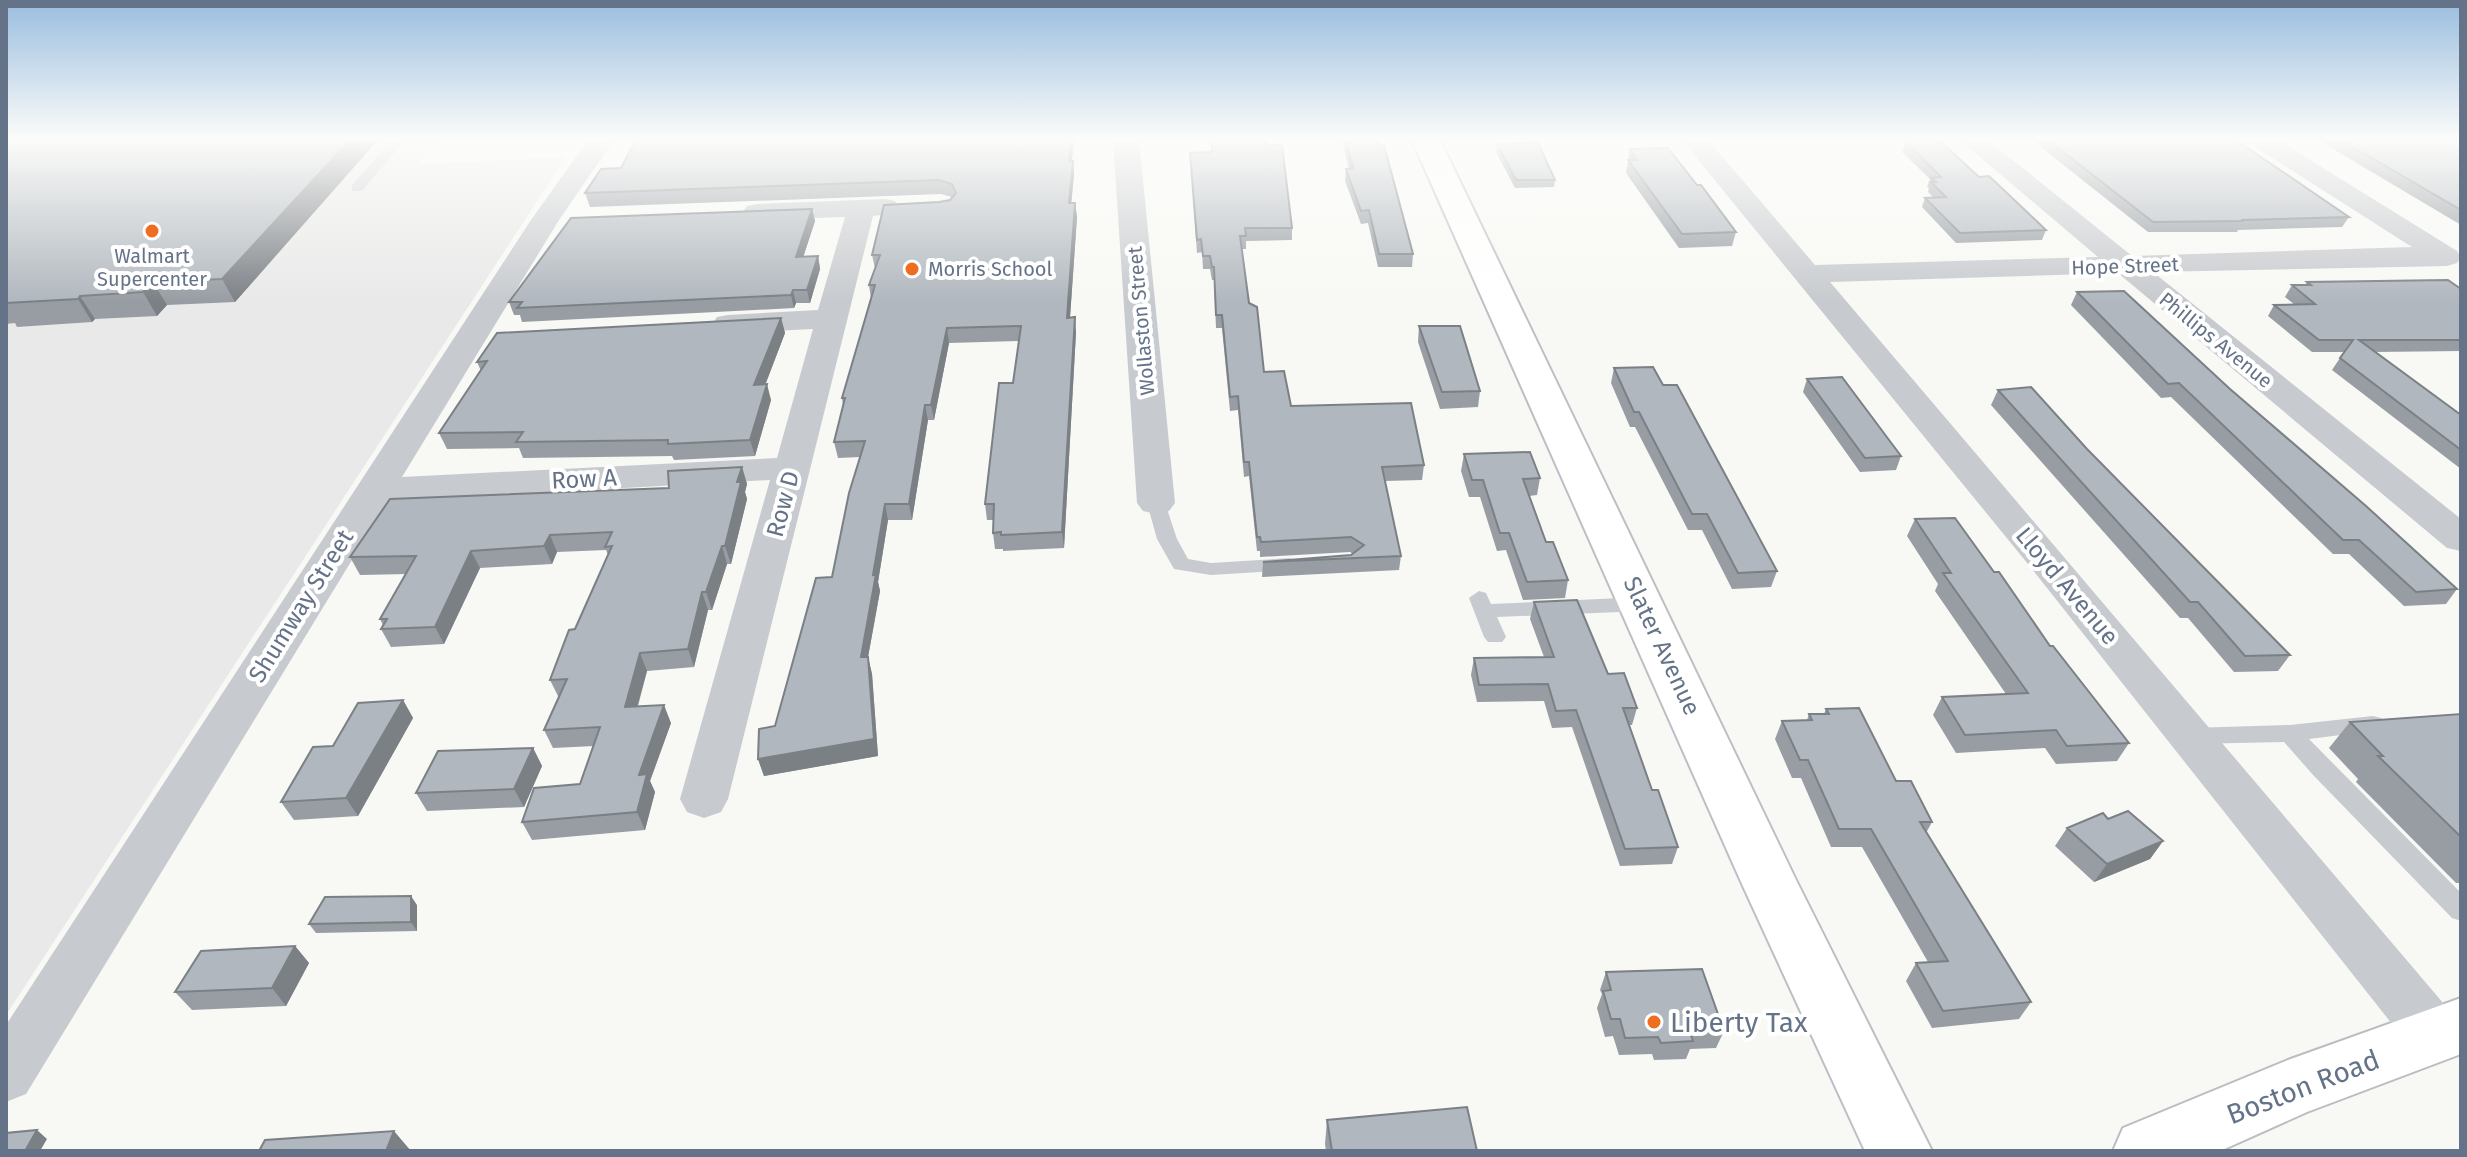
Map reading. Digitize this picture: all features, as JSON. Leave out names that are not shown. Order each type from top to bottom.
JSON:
[{"type":"street","name":"Shumway Street","points":[[6,1075],[375,490],[489,337],[574,194]]},
{"type":"street","name":"Wollaston Street","points":[[1130,194],[1156,503]]},
{"type":"street","name":"Slater Avenue","points":[[1450,194],[1643,604],[1770,884],[1899,1151]]},
{"type":"street","name":"Lloyd Avenue","points":[[1739,194],[2190,736],[2448,1031]]},
{"type":"street","name":"Phillips Avenue","points":[[2038,194],[2461,539]]},
{"type":"street","points":[[2347,194],[2453,260]]},
{"type":"street","points":[[735,213],[914,206]]},
{"type":"street","name":"Row D","points":[[704,799],[861,208]]},
{"type":"street","name":"Hope Street","points":[[1805,274],[2453,260]]},
{"type":"street","points":[[692,326],[832,319]]},
{"type":"street","name":"Row A","points":[[375,490],[793,468]]},
{"type":"street","name":"Boston Road","points":[[2146,1151],[2288,1090],[2448,1031]]},
{"type":"lane","points":[[1156,503],[1167,539],[1181,564],[1211,569],[1304,564]]},
{"type":"lane","points":[[1495,637],[1481,605],[1643,604]]},
{"type":"lane","points":[[2190,736],[2290,733],[2385,722]]},
{"type":"lane","points":[[2290,733],[2332,781],[2461,910]]},
{"type":"shaded area","points":[[6,194],[542,194],[6,1015]]},
{"type":"building","points":[[6,194],[300,194],[222,279],[153,282],[143,292],[6,303]]},
{"type":"building","points":[[955,194],[1070,194],[1069,203],[1075,203],[1067,318],[1075,317],[1062,532],[993,533],[994,504],[985,504],[999,383],[1013,383],[1021,326],[947,328],[931,405],[925,405],[909,504],[885,504],[861,657],[868,657],[874,739],[758,759],[759,729],[775,726],[816,578],[832,577],[849,493],[865,441],[834,442],[845,398],[842,398],[875,285],[869,285],[880,255],[872,255],[884,205],[950,200]]},
{"type":"building","points":[[1193,194],[1288,194],[1292,228],[1245,228],[1246,236],[1240,236],[1249,303],[1257,307],[1264,372],[1284,371],[1291,406],[1411,403],[1424,465],[1382,467],[1401,556],[1263,562],[1351,555],[1364,545],[1351,537],[1261,542],[1257,537],[1249,462],[1244,462],[1238,396],[1230,397],[1222,315],[1216,315],[1214,267],[1210,256],[1203,256],[1201,239],[1197,240]]},
{"type":"building","points":[[1355,194],[1397,194],[1413,254],[1379,254],[1369,210],[1361,211]]},
{"type":"building","points":[[1653,194],[1708,194],[1736,232],[1682,234]]},
{"type":"building","points":[[1943,194],[2008,194],[2046,230],[1960,233],[1925,198],[1946,197]]},
{"type":"building","points":[[2117,194],[2315,194],[2349,217],[2243,221],[2153,222]]},
{"type":"building","points":[[2434,194],[2461,194],[2461,210]]},
{"type":"building","points":[[812,209],[796,257],[818,256],[807,290],[793,290],[791,295],[517,308],[522,302],[509,302],[571,218]]},
{"type":"building","points":[[2448,280],[2461,289],[2461,340],[2359,340],[2461,415],[2461,450],[2340,358],[2353,340],[2319,340],[2274,305],[2315,304],[2292,285],[2311,285],[2307,282]]},
{"type":"building","points":[[2124,291],[2457,589],[2416,592],[2359,540],[2343,540],[2179,383],[2168,384],[2077,292]]},
{"type":"building","points":[[781,318],[754,385],[767,384],[750,440],[668,444],[668,440],[516,442],[523,432],[439,433],[487,361],[477,362],[497,333]]},
{"type":"building","points":[[1419,326],[1460,326],[1480,391],[1442,392]]},
{"type":"building","points":[[1653,367],[1663,385],[1677,385],[1777,571],[1738,573],[1707,514],[1692,514],[1639,412],[1634,412],[1614,368]]},
{"type":"building","points":[[1842,377],[1901,456],[1865,458],[1807,379]]},
{"type":"building","points":[[2031,387],[2087,449],[2290,655],[2245,656],[2198,602],[2190,602],[1998,390]]},
{"type":"building","points":[[1530,452],[1540,478],[1523,479],[1546,542],[1553,542],[1568,580],[1527,582],[1509,533],[1500,533],[1483,480],[1472,480],[1464,454]]},
{"type":"building","points":[[742,467],[725,546],[722,546],[706,592],[702,592],[688,649],[640,653],[625,707],[664,705],[639,775],[647,774],[637,812],[522,822],[534,788],[580,784],[600,727],[544,730],[567,679],[550,680],[569,630],[575,629],[612,546],[605,547],[612,532],[550,535],[544,546],[471,551],[435,627],[381,629],[387,619],[380,619],[416,556],[350,557],[390,499],[669,488],[668,471]]},
{"type":"building","points":[[1955,518],[1994,572],[1999,572],[2050,646],[2129,743],[2067,746],[2056,730],[1965,735],[1942,697],[2028,693],[1943,573],[1951,573],[1915,519]]},
{"type":"building","points":[[1577,600],[1608,674],[1624,673],[1637,708],[1623,708],[1652,790],[1658,790],[1678,847],[1625,849],[1576,710],[1556,711],[1548,684],[1479,685],[1474,658],[1554,657],[1534,602]]},
{"type":"building","points":[[403,700],[346,798],[281,802],[313,747],[333,746],[358,703]]},
{"type":"building","points":[[1859,708],[1896,781],[1911,781],[1932,822],[1920,822],[2031,1002],[1943,1011],[1916,963],[1948,961],[1871,829],[1839,829],[1808,760],[1800,760],[1782,721],[1812,720],[1809,714],[1829,714],[1826,709]]},
{"type":"building","points":[[2461,714],[2461,837],[2378,756],[2383,756],[2350,722]]},
{"type":"building","points":[[533,748],[514,789],[416,793],[438,751]]},
{"type":"building","points":[[2128,811],[2163,841],[2107,864],[2067,828],[2103,813],[2108,819]]},
{"type":"building","points":[[411,896],[411,922],[309,924],[325,897]]},
{"type":"building","points":[[295,946],[272,988],[175,992],[201,951]]},
{"type":"building","name":"Liberty Tax","points":[[1702,969],[1724,1031],[1690,1032],[1693,1041],[1661,1043],[1658,1037],[1625,1038],[1620,1019],[1611,1019],[1603,991],[1611,990],[1606,972]]},
{"type":"building","points":[[1467,1107],[1477,1151],[1332,1151],[1327,1120]]},
{"type":"building","points":[[37,1130],[25,1151],[6,1151],[6,1133]]},
{"type":"building","points":[[394,1131],[386,1151],[259,1151],[265,1140]]},
{"type":"place","name":"Walmart Supercenter","points":[[152,231]]},
{"type":"place","name":"Morris School","points":[[912,269]]},
{"type":"place","name":"Liberty Tax","points":[[1654,1022]]}]
